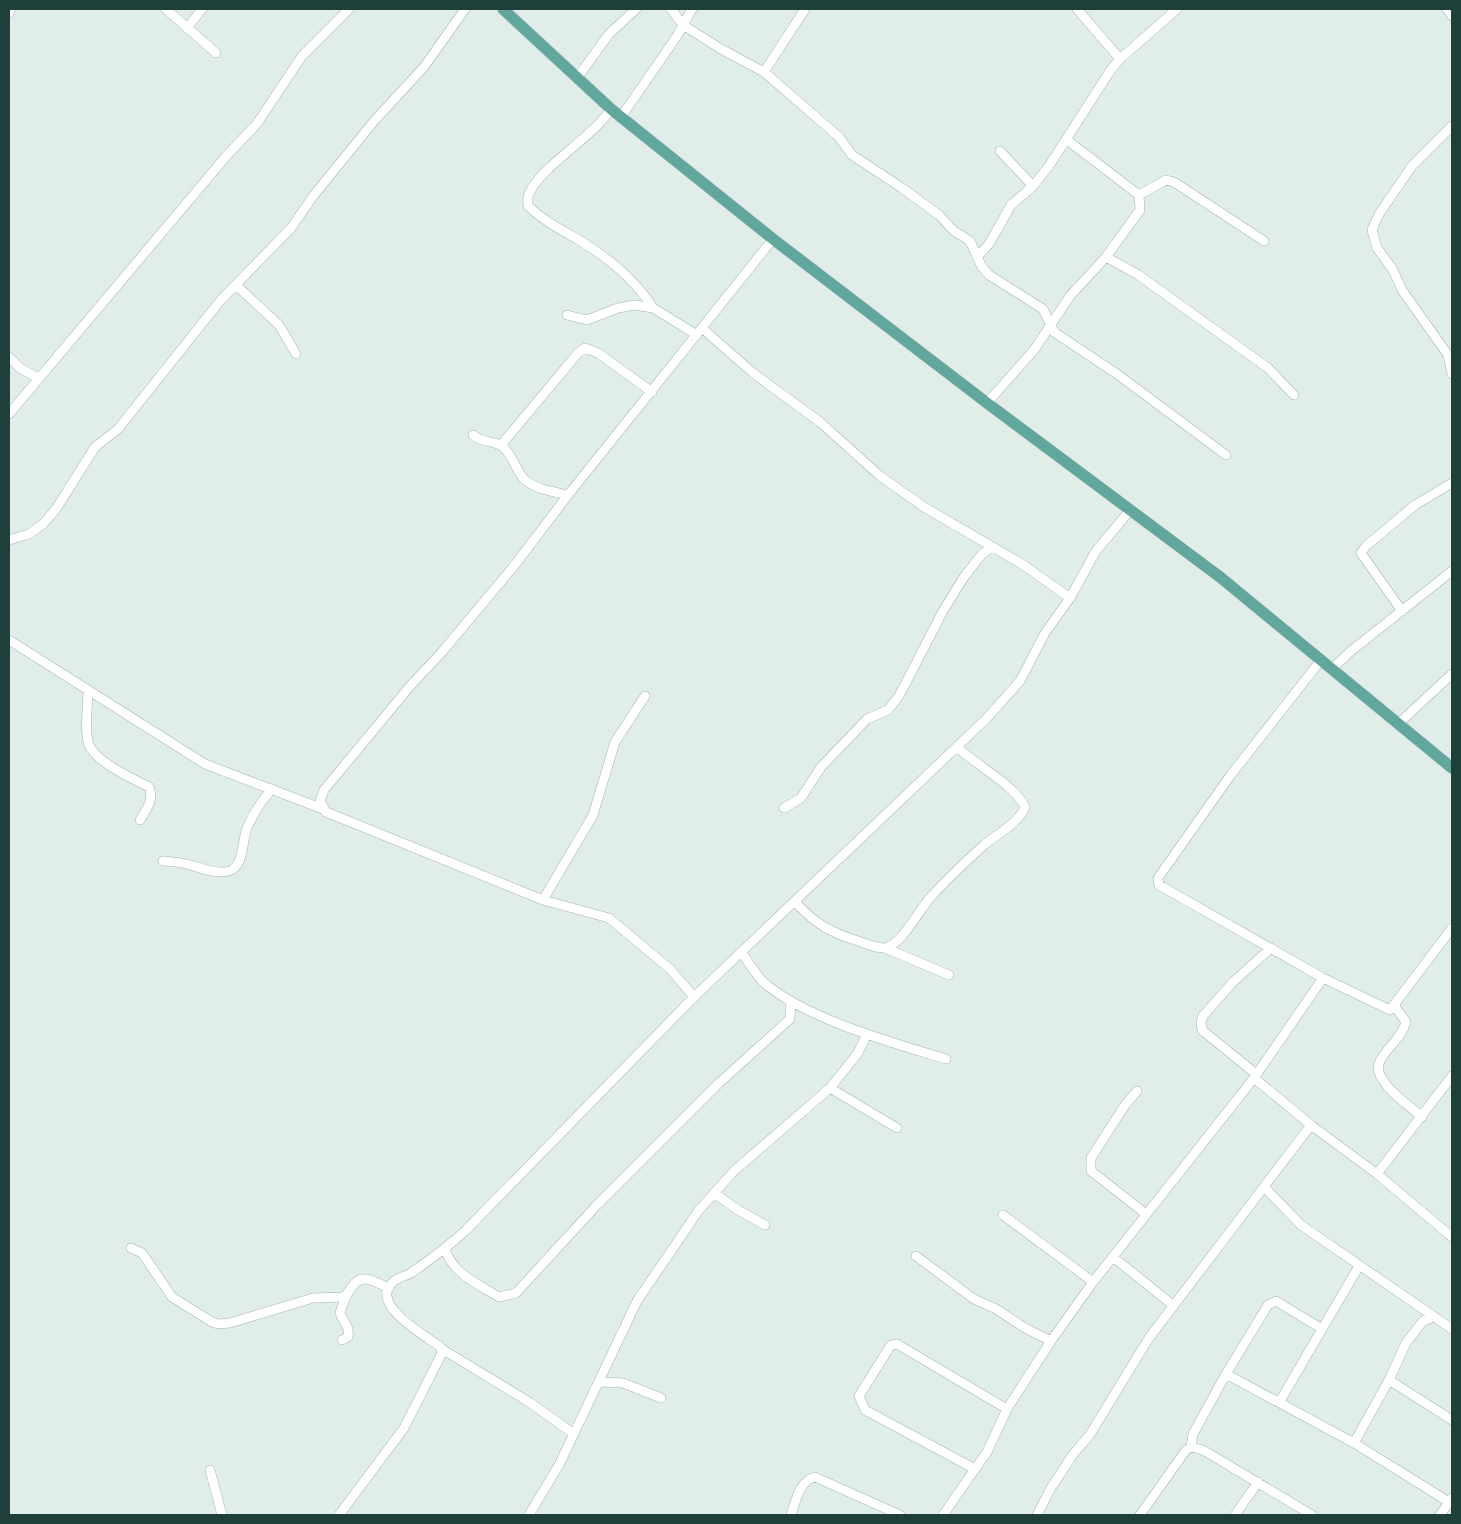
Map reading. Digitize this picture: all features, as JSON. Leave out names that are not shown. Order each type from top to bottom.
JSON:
[{"type":"main road","points":[[502,9],[611,109],[773,239],[987,403],[1220,577],[1452,768]]},
{"type":"street","points":[[9,13],[12,9]]},
{"type":"street","points":[[166,9],[216,52]]},
{"type":"street","points":[[187,28],[202,9]]},
{"type":"street","points":[[9,414],[228,154],[256,125],[302,56],[349,9]]},
{"type":"street","points":[[9,540],[29,534],[43,524],[60,502],[95,447],[118,428],[165,372],[199,326],[291,228],[375,120],[424,67],[465,9]]},
{"type":"street","points":[[577,78],[609,34],[636,9]]},
{"type":"street","points":[[671,9],[684,25],[721,50],[764,72],[840,137],[852,155],[902,188],[939,215],[954,232],[970,241],[982,267],[989,275],[1044,309],[1054,332],[1117,374],[1226,455]]},
{"type":"street","points":[[621,117],[684,25],[692,9]]},
{"type":"street","points":[[764,72],[805,9]]},
{"type":"street","points":[[1077,9],[1120,59]]},
{"type":"street","points":[[978,256],[989,244],[1011,205],[1033,186],[1067,140],[1110,71],[1120,59],[1177,9]]},
{"type":"street","points":[[1447,9],[1452,16]]},
{"type":"street","points":[[611,109],[604,120],[546,172],[528,195],[528,206],[555,228],[598,253],[636,285],[653,308]]},
{"type":"street","points":[[1452,126],[1412,166],[1379,214],[1372,230],[1377,248],[1393,270],[1402,290],[1448,355],[1452,374]]},
{"type":"street","points":[[987,403],[1034,350],[1070,296],[1106,257],[1140,210],[1139,195],[1067,140]]},
{"type":"street","points":[[1000,151],[1033,186]]},
{"type":"street","points":[[1139,195],[1166,180],[1174,182],[1264,241]]},
{"type":"street","points":[[323,810],[320,800],[324,790],[411,685],[442,652],[508,573],[568,494],[652,392],[773,239]]},
{"type":"street","points":[[1106,257],[1137,274],[1268,368],[1294,394]]},
{"type":"street","points":[[236,286],[279,325],[296,354]]},
{"type":"street","points":[[567,315],[587,320],[618,308],[634,305],[653,308],[700,332],[820,422],[880,476],[924,507],[945,517],[1022,564],[1070,598]]},
{"type":"street","points":[[500,445],[578,353],[585,348],[598,354],[652,392]]},
{"type":"street","points":[[9,357],[20,368],[38,378]]},
{"type":"street","points":[[473,435],[478,440],[500,445],[512,457],[524,478],[537,486],[568,494]]},
{"type":"street","points":[[1402,611],[1361,553],[1366,546],[1416,505],[1452,483]]},
{"type":"street","points":[[574,1434],[529,1402],[442,1349],[404,1321],[394,1310],[388,1296],[389,1288],[394,1281],[409,1274],[445,1249],[482,1215],[694,997],[957,748],[1005,699],[1020,681],[1045,633],[1070,598],[1096,551],[1131,510]]},
{"type":"street","points":[[784,808],[801,798],[821,768],[867,719],[888,710],[898,696],[943,611],[964,577],[982,554],[992,546]]},
{"type":"street","points":[[1332,669],[1351,651],[1452,571]]},
{"type":"street","points":[[9,640],[135,722],[205,764],[272,789],[543,900],[609,918],[670,970],[694,997]]},
{"type":"street","points":[[1321,660],[1230,776],[1158,878],[1159,885],[1214,919],[1271,948],[1323,978],[1390,1010],[1452,928]]},
{"type":"street","points":[[1398,724],[1452,674]]},
{"type":"street","points":[[88,690],[88,743],[92,750],[123,774],[149,787],[152,794],[140,820]]},
{"type":"street","points":[[543,900],[593,815],[615,742],[645,696]]},
{"type":"street","points":[[885,948],[904,935],[911,922],[935,893],[985,844],[1018,819],[1025,808],[1023,801],[1001,781],[957,748]]},
{"type":"street","points":[[163,861],[187,864],[212,872],[225,873],[235,868],[243,852],[247,830],[256,812],[272,789]]},
{"type":"street","points":[[795,902],[814,922],[828,931],[885,948],[949,975]]},
{"type":"street","points":[[1271,948],[1233,982],[1203,1016],[1201,1022],[1202,1030],[1311,1125],[1377,1174],[1452,1237]]},
{"type":"street","points":[[742,953],[767,986],[791,1000],[867,1034],[946,1059]]},
{"type":"street","points":[[944,1515],[987,1452],[1007,1409],[1051,1341],[1093,1282],[1255,1076],[1323,978]]},
{"type":"street","points":[[445,1249],[450,1262],[457,1270],[499,1297],[516,1293],[596,1206],[718,1084],[790,1019],[791,1000]]},
{"type":"street","points":[[1394,1005],[1406,1022],[1404,1029],[1379,1062],[1379,1072],[1384,1084],[1422,1117]]},
{"type":"street","points":[[529,1515],[574,1434],[637,1302],[699,1210],[735,1170],[830,1088],[858,1053],[867,1034]]},
{"type":"street","points":[[1377,1174],[1452,1076]]},
{"type":"street","points":[[830,1088],[897,1128]]},
{"type":"street","points":[[1137,1091],[1125,1105],[1091,1158],[1090,1165],[1091,1171],[1146,1214]]},
{"type":"street","points":[[1037,1515],[1051,1488],[1074,1453],[1089,1436],[1144,1346],[1311,1125]]},
{"type":"street","points":[[1264,1187],[1302,1225],[1452,1329]]},
{"type":"street","points":[[714,1193],[738,1210],[765,1225]]},
{"type":"street","points":[[1003,1215],[1093,1282]]},
{"type":"street","points":[[131,1248],[142,1253],[172,1297],[218,1324],[230,1323],[313,1298],[344,1297],[362,1279],[389,1288]]},
{"type":"street","points":[[916,1256],[974,1299],[996,1309],[1025,1328],[1051,1341]]},
{"type":"street","points":[[1113,1257],[1174,1306]]},
{"type":"street","points":[[1280,1401],[1359,1266]]},
{"type":"street","points":[[342,1340],[348,1337],[349,1331],[348,1324],[340,1313],[350,1292]]},
{"type":"street","points":[[1191,1447],[1193,1434],[1226,1374],[1268,1305],[1276,1301],[1322,1329]]},
{"type":"street","points":[[1354,1443],[1389,1380],[1406,1343],[1422,1321],[1434,1317]]},
{"type":"street","points":[[975,1469],[865,1410],[859,1396],[865,1384],[891,1345],[897,1344],[1007,1409]]},
{"type":"street","points":[[339,1515],[404,1428],[438,1362],[442,1349]]},
{"type":"street","points":[[1226,1374],[1280,1401],[1451,1500],[1440,1515]]},
{"type":"street","points":[[1389,1380],[1452,1420]]},
{"type":"street","points":[[599,1382],[623,1383],[661,1398]]},
{"type":"street","points":[[1140,1515],[1186,1450],[1191,1447],[1203,1450],[1312,1515]]},
{"type":"street","points":[[210,1470],[222,1515]]},
{"type":"street","points":[[791,1515],[802,1486],[808,1479],[815,1477],[880,1511],[900,1515]]},
{"type":"street","points":[[1235,1515],[1258,1482]]}]
